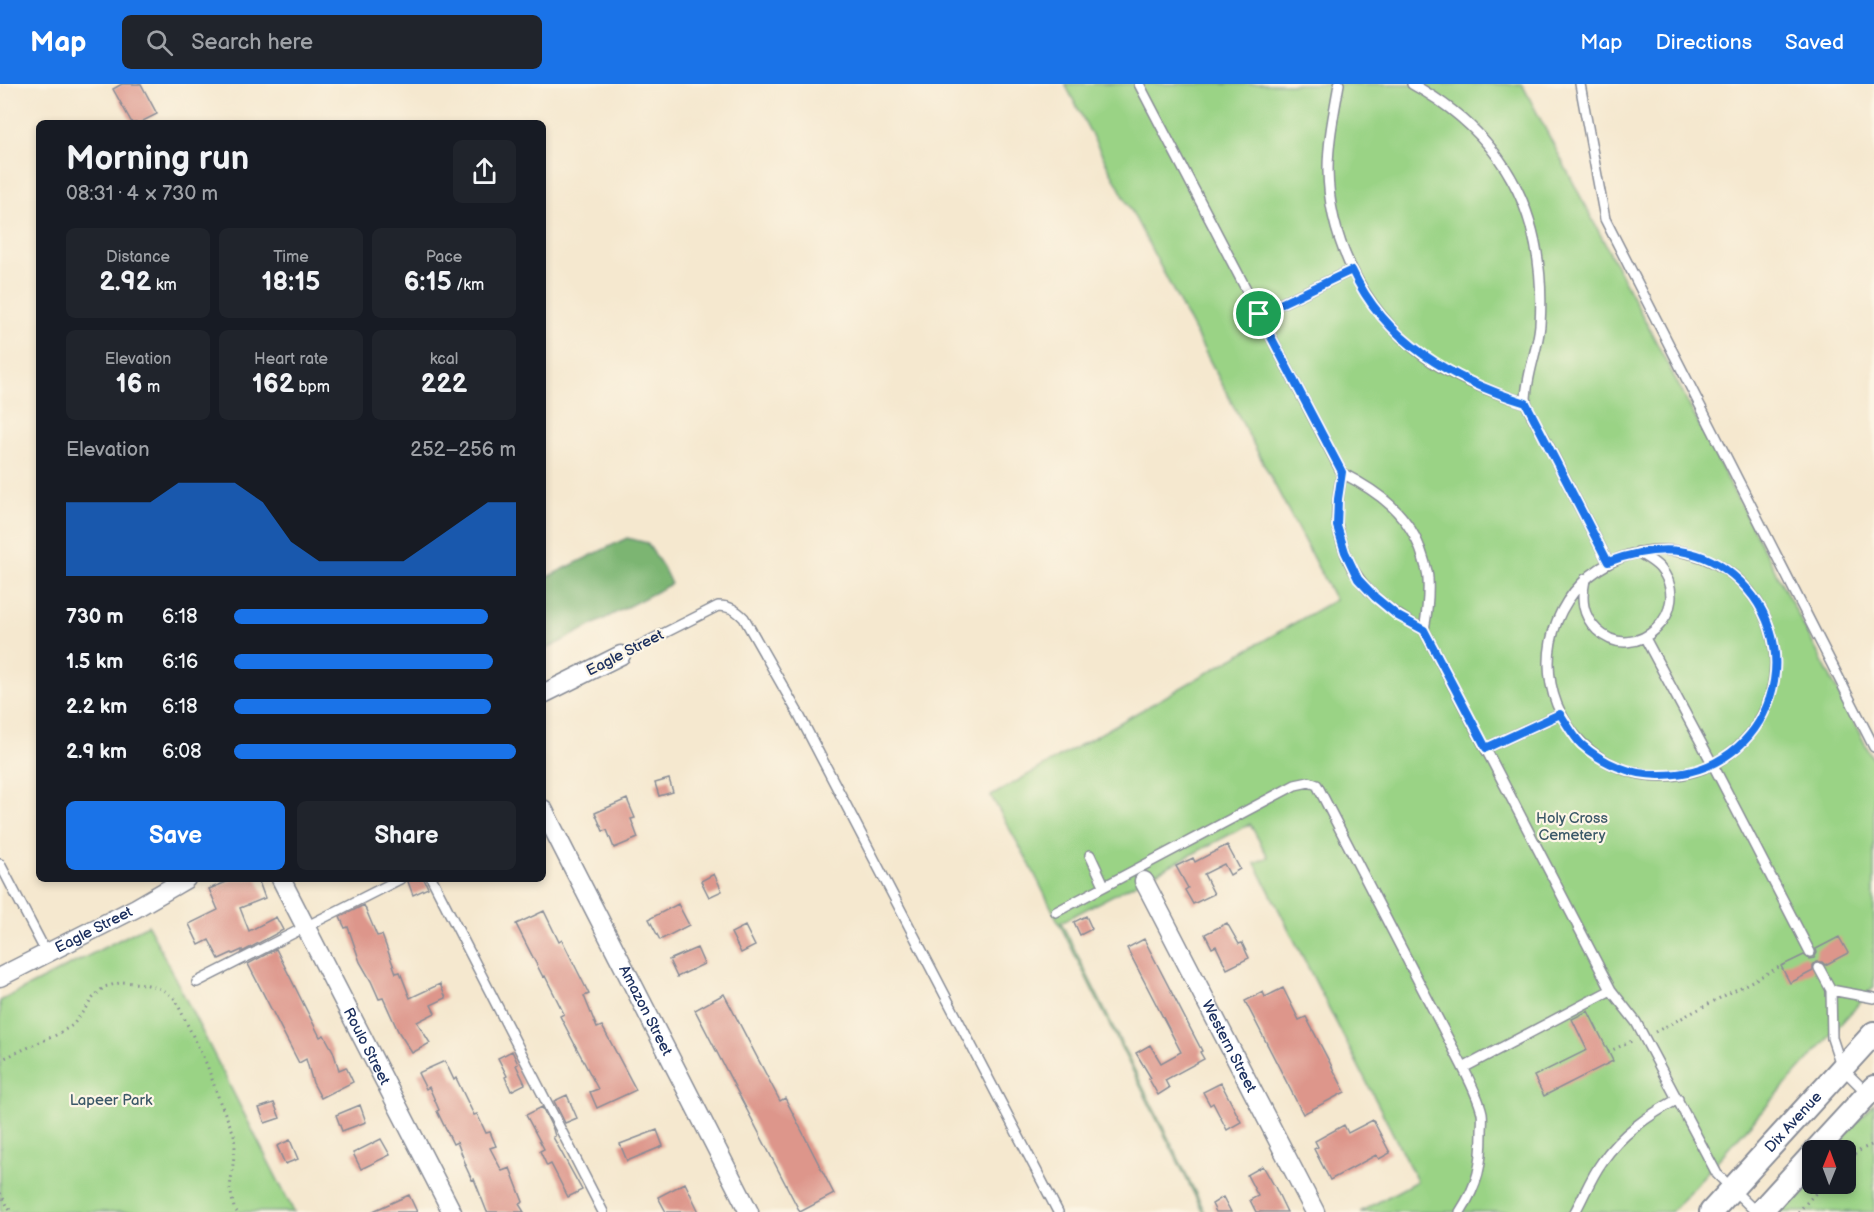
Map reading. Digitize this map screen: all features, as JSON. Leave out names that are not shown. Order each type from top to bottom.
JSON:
[{"type":"street","name":"Eagle Street","points":[[546,692],[621,655]]},
{"type":"street","name":"Amazon Street","points":[[546,815],[749,1212]]},
{"type":"street","name":"Western Street","points":[[1144,881],[1315,1212]]},
{"type":"street","name":"Eagle Street","points":[[0,977],[136,908],[181,882]]},
{"type":"street","name":"Roulo Street","points":[[283,882],[452,1212]]},
{"type":"street","name":"Dix Avenue","points":[[1711,1212],[1874,1033]]},
{"type":"street","points":[[1825,1140],[1871,1090]]},
{"type":"street","points":[[1758,1212],[1802,1166]]},
{"type":"lane","points":[[1139,84],[1342,472],[1368,486],[1408,523],[1421,550],[1428,577],[1428,603],[1424,630]]},
{"type":"lane","points":[[1339,84],[1330,132],[1328,171],[1333,212],[1343,251],[1358,283],[1380,314],[1405,340],[1434,363],[1469,381],[1526,403]]},
{"type":"lane","points":[[1412,84],[1436,97],[1465,120],[1490,146],[1512,177],[1527,209],[1537,248],[1542,289],[1539,328],[1526,403],[1608,562]]},
{"type":"lane","points":[[1580,84],[1605,219],[1874,747]]},
{"type":"lane","points":[[1259,314],[1352,270]]},
{"type":"lane","points":[[1342,472],[1337,526],[1345,552],[1358,579],[1398,616],[1424,630],[1611,990],[1627,1008],[1645,1036],[1717,1174],[1758,1212]]},
{"type":"lane","points":[[1655,549],[1686,552],[1715,562],[1741,580],[1760,604],[1772,633],[1776,664],[1772,695],[1759,723],[1739,747],[1713,765],[1679,776],[1643,775],[1609,764],[1581,743],[1560,714],[1550,684],[1548,653],[1555,622],[1570,595],[1585,579],[1608,562],[1637,552],[1655,549]]},
{"type":"lane","points":[[1585,579],[1582,595],[1584,610],[1591,623],[1601,634],[1615,640],[1630,641],[1645,638],[1665,620],[1670,606],[1671,593],[1668,579],[1660,568],[1637,552]]},
{"type":"lane","name":"Eagle Street","points":[[621,655],[718,606],[728,606],[744,618],[798,713],[1058,1212]]},
{"type":"lane","points":[[1645,638],[1810,952]]},
{"type":"lane","points":[[1486,748],[1560,714]]},
{"type":"lane","points":[[1056,912],[1294,785],[1309,782],[1317,784],[1463,1068],[1482,1113],[1479,1175],[1460,1212]]},
{"type":"lane","points":[[1090,855],[1104,885]]},
{"type":"lane","points":[[0,864],[47,954]]},
{"type":"lane","points":[[197,982],[394,882]]},
{"type":"lane","points":[[434,882],[603,1212]]},
{"type":"lane","points":[[1819,968],[1831,990],[1833,1038],[1842,1068],[1871,1090]]},
{"type":"lane","points":[[1463,1068],[1611,990]]},
{"type":"lane","points":[[1831,990],[1874,998]]},
{"type":"lane","points":[[1575,1212],[1602,1162],[1619,1141],[1647,1116],[1678,1099]]},
{"type":"path","points":[[1608,1052],[1645,1036],[1781,966]]},
{"type":"path","points":[[0,1059],[56,1035],[73,1025],[104,987],[123,982],[162,988],[175,999],[183,1015],[207,1065],[234,1134],[235,1148],[230,1188],[237,1212]]},
{"type":"path","points":[[1856,1154],[1874,1144]]},
{"type":"path","points":[[0,1192],[11,1212]]},
{"type":"path","points":[[1798,1212],[1815,1194]]},
{"type":"green space","name":"Holy Cross Cemetery","points":[[1065,84],[1522,84],[1874,761],[1874,987],[1671,1212],[1360,1212],[1417,1181],[1255,863],[1268,857],[1250,824],[1061,922],[1205,1212],[1203,1212],[1029,863],[991,796],[1335,600]]},
{"type":"green space","points":[[627,538],[647,543],[671,584],[546,649],[546,578]]},
{"type":"green space","name":"Lapeer Park","points":[[148,925],[294,1212],[0,1212],[0,1001]]},
{"type":"green space","points":[[1874,1104],[1874,1212],[1775,1212],[1802,1183],[1802,1194],[1856,1194],[1856,1140],[1840,1140]]},
{"type":"building","points":[[122,84],[141,84],[157,114],[145,120],[130,120],[113,89]]},
{"type":"building","points":[[669,779],[673,792],[659,796],[655,783]]},
{"type":"building","points":[[627,799],[635,818],[631,819],[638,838],[614,848],[607,830],[603,831],[595,813]]},
{"type":"building","points":[[1227,845],[1240,869],[1230,875],[1224,864],[1204,874],[1214,894],[1193,904],[1185,890],[1188,888],[1176,866],[1193,858],[1195,862]]},
{"type":"building","points":[[714,874],[722,891],[709,897],[701,881]]},
{"type":"building","points":[[226,882],[259,882],[265,898],[240,908],[249,931],[276,917],[283,930],[242,952],[242,950],[219,959],[209,940],[199,945],[189,924],[218,910],[209,889]]},
{"type":"building","points":[[408,882],[425,882],[428,888],[413,895]]},
{"type":"building","points":[[678,904],[689,925],[660,940],[649,919]]},
{"type":"building","points":[[364,905],[377,936],[382,935],[396,973],[400,972],[410,998],[440,984],[446,998],[431,1005],[435,1013],[417,1022],[430,1043],[412,1053],[398,1031],[383,998],[379,999],[360,962],[348,927],[345,928],[340,917]]},
{"type":"building","points":[[544,911],[559,942],[562,940],[589,994],[584,996],[597,1028],[602,1026],[636,1090],[597,1108],[590,1092],[598,1089],[560,1016],[564,1014],[516,924]]},
{"type":"building","points":[[1086,916],[1092,929],[1080,935],[1074,922]]},
{"type":"building","points":[[1227,923],[1239,944],[1242,943],[1249,958],[1227,969],[1216,946],[1212,948],[1205,934]]},
{"type":"building","points":[[745,926],[755,946],[741,953],[731,933]]},
{"type":"building","points":[[1839,937],[1848,953],[1825,965],[1822,962],[1816,962],[1813,965],[1813,971],[1790,983],[1781,966],[1804,955],[1809,959],[1814,958],[1817,953],[1816,949]]},
{"type":"building","points":[[1144,939],[1204,1059],[1165,1080],[1169,1088],[1158,1095],[1136,1053],[1150,1045],[1161,1063],[1181,1052],[1127,948]]},
{"type":"building","points":[[697,948],[704,964],[677,977],[669,960]]},
{"type":"building","points":[[276,949],[320,1037],[324,1035],[333,1051],[339,1070],[346,1067],[353,1082],[321,1098],[313,1083],[306,1059],[299,1063],[248,964]]},
{"type":"building","points":[[1283,988],[1299,1020],[1306,1017],[1345,1092],[1303,1114],[1245,1001],[1263,992],[1265,997]]},
{"type":"building","points":[[724,994],[780,1101],[785,1098],[834,1194],[800,1212],[695,1010]]},
{"type":"building","points":[[1588,1011],[1613,1061],[1544,1096],[1534,1076],[1587,1050],[1572,1019]]},
{"type":"building","points":[[512,1051],[525,1084],[511,1091],[498,1058]]},
{"type":"building","points":[[445,1061],[474,1115],[477,1114],[486,1133],[490,1132],[496,1146],[490,1148],[502,1171],[510,1168],[523,1202],[519,1204],[524,1212],[487,1212],[457,1142],[453,1144],[437,1111],[439,1110],[429,1087],[426,1089],[418,1073]]},
{"type":"building","points":[[1221,1083],[1241,1122],[1227,1130],[1213,1103],[1210,1105],[1203,1092]]},
{"type":"building","points":[[567,1095],[577,1118],[565,1123],[554,1101]]},
{"type":"building","points":[[274,1103],[280,1118],[265,1123],[259,1108]]},
{"type":"building","points":[[360,1105],[366,1122],[342,1131],[336,1115]]},
{"type":"building","points":[[542,1107],[553,1129],[555,1136],[553,1137],[582,1190],[568,1197],[551,1164],[547,1166],[540,1151],[544,1149],[526,1115]]},
{"type":"building","points":[[1373,1120],[1390,1153],[1379,1159],[1376,1155],[1330,1180],[1314,1149],[1318,1147],[1315,1141],[1344,1125],[1348,1133]]},
{"type":"building","points":[[657,1130],[663,1146],[627,1161],[620,1144]]},
{"type":"building","points":[[381,1139],[390,1155],[361,1169],[353,1153]]},
{"type":"building","points":[[290,1140],[298,1159],[285,1164],[277,1146]]},
{"type":"building","points":[[1263,1166],[1287,1212],[1256,1212],[1250,1200],[1258,1196],[1247,1175]]},
{"type":"building","points":[[685,1183],[699,1212],[666,1212],[658,1197]]},
{"type":"building","points":[[409,1195],[417,1212],[371,1212]]},
{"type":"building","points":[[1223,1197],[1231,1212],[1216,1212],[1212,1204]]},
{"type":"route","points":[[1352,270],[1358,283],[1380,314],[1405,340],[1434,363],[1469,381],[1526,403],[1608,562],[1655,549],[1686,552],[1715,562],[1741,580],[1760,604],[1772,633],[1776,664],[1772,695],[1759,723],[1739,747],[1713,765],[1679,776],[1643,775],[1609,764],[1581,743],[1560,714],[1486,748],[1424,630],[1398,616],[1358,579],[1345,552],[1337,526],[1342,472],[1259,314],[1352,270]]}]
